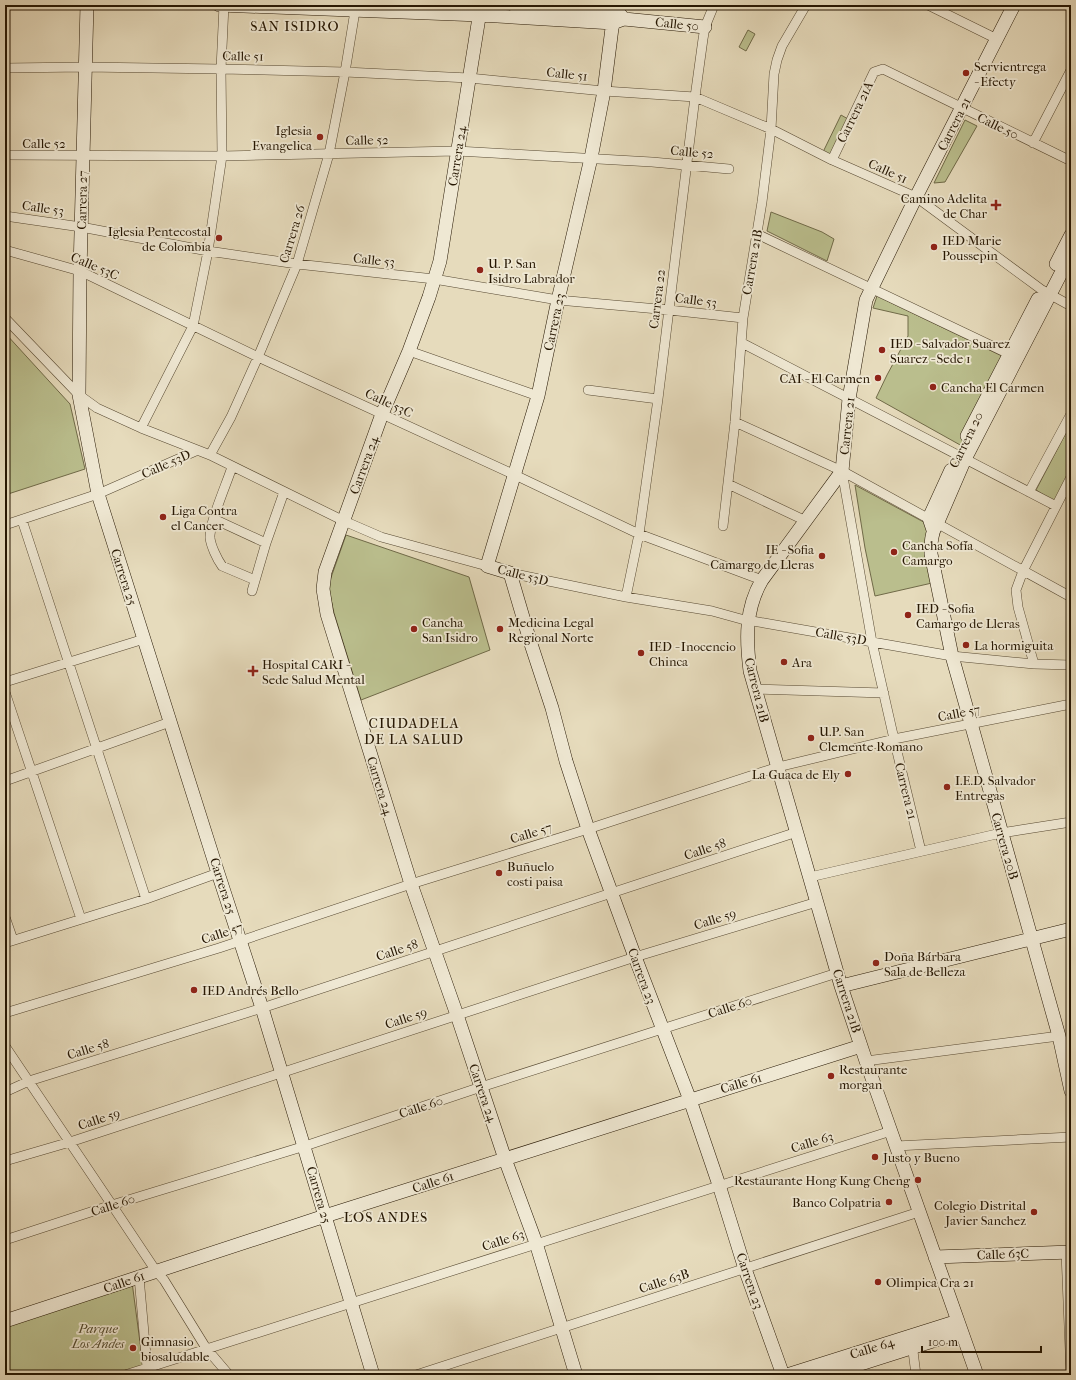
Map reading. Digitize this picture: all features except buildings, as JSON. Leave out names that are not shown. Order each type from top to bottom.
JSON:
[{"type":"street","name":"Carrera 27","points":[[79,395],[80,271],[87,5]]},
{"type":"street","name":"Calle 50","points":[[219,5],[480,10],[618,15]]},
{"type":"street","points":[[141,428],[192,326],[208,251],[222,156],[221,69],[224,5]]},
{"type":"street","name":"Calle 50","points":[[514,5],[618,15],[706,27]]},
{"type":"street","name":"Carrera 22","points":[[626,597],[639,534],[658,399],[695,97],[706,27],[714,5]]},
{"type":"street","name":"Carrera 21B","points":[[723,526],[735,422],[742,343],[742,318],[757,234],[771,129],[776,60],[782,46],[806,5]]},
{"type":"street","points":[[928,5],[997,39]]},
{"type":"street","name":"Carrera 21","points":[[921,851],[872,642],[842,471],[849,399],[866,300],[871,288],[1014,5]]},
{"type":"street","name":"Carrera 26","points":[[210,455],[231,417],[297,264],[328,154],[345,72],[356,7]]},
{"type":"street","name":"Carrera 24","points":[[480,10],[440,261],[409,351],[382,414],[336,541],[325,572],[323,589],[327,614],[411,884],[505,1159],[536,1243],[576,1375]]},
{"type":"street","name":"Carrera 23","points":[[487,566],[538,396],[558,300],[591,158],[618,15]]},
{"type":"street","name":"Calle 51","points":[[5,68],[85,67],[345,72],[470,78],[604,91],[695,97],[771,129],[832,160],[916,197],[1046,292],[1071,306]]},
{"type":"street","name":"Calle 50","points":[[883,69],[1071,161]]},
{"type":"street","name":"Carrera 21A","points":[[832,160],[874,72],[883,69]]},
{"type":"street","points":[[1034,143],[1071,70]]},
{"type":"street","name":"Calle 52","points":[[5,155],[222,156],[457,151],[687,164],[730,169]]},
{"type":"street","name":"Calle 53","points":[[5,216],[81,227],[208,251],[297,264],[434,279],[558,300],[742,318]]},
{"type":"street","points":[[757,234],[1008,354]]},
{"type":"street","name":"Carrera 20","points":[[961,457],[1019,357],[1071,236]]},
{"type":"street","name":"Calle 53C","points":[[5,250],[80,271],[192,326],[639,534],[762,580]]},
{"type":"street","name":"Carrera 20","points":[[933,524],[961,457],[1008,354],[1071,254]]},
{"type":"street","points":[[5,318],[79,395],[97,408],[196,451]]},
{"type":"street","points":[[742,343],[1056,506]]},
{"type":"street","points":[[409,351],[538,396]]},
{"type":"street","points":[[588,390],[658,399]]},
{"type":"street","name":"Carrera 25","points":[[79,395],[98,494],[282,1072],[373,1375]]},
{"type":"street","points":[[1029,492],[1071,414]]},
{"type":"street","points":[[735,422],[842,471],[933,524],[1071,597]]},
{"type":"street","name":"Calle 53D","points":[[5,525],[98,494],[196,451],[210,455],[344,521],[381,537],[510,573],[626,597],[712,611],[748,620],[952,656],[1071,666]]},
{"type":"street","points":[[232,467],[214,519],[210,540],[220,563],[224,568],[255,580]]},
{"type":"street","points":[[748,620],[751,604],[756,590],[762,580],[842,471]]},
{"type":"street","points":[[1034,664],[1018,607],[1016,590],[1022,571],[1071,477]]},
{"type":"street","points":[[728,484],[806,521]]},
{"type":"street","points":[[252,591],[266,543],[284,492]]},
{"type":"street","points":[[214,519],[266,543]]},
{"type":"street","points":[[22,520],[146,899]]},
{"type":"street","name":"Carrera 20B","points":[[933,524],[931,554],[952,656],[1059,1036],[1071,1091]]},
{"type":"street","name":"Carrera 23","points":[[510,573],[552,708],[566,761],[588,829],[690,1100],[783,1375]]},
{"type":"street","name":"Carrera 21B","points":[[748,620],[748,652],[750,671],[837,973],[866,1061],[976,1375]]},
{"type":"street","points":[[5,682],[144,639]]},
{"type":"street","points":[[755,689],[884,693]]},
{"type":"street","points":[[5,692],[81,919]]},
{"type":"street","name":"Calle 57","points":[[5,1013],[241,941],[411,884],[588,829],[778,767],[894,739],[1071,704]]},
{"type":"street","points":[[5,781],[170,722]]},
{"type":"street","points":[[810,877],[1001,833],[1071,822]]},
{"type":"street","name":"Calle 58","points":[[5,1092],[29,1081],[262,1008],[797,832]]},
{"type":"street","points":[[5,917],[9,941],[146,899],[218,873]]},
{"type":"street","name":"Calle 59","points":[[5,1161],[70,1142],[635,957],[817,902]]},
{"type":"street","points":[[841,986],[1071,929]]},
{"type":"street","name":"Calle 60","points":[[5,1240],[112,1205],[305,1146],[481,1087],[837,973]]},
{"type":"street","points":[[866,1061],[1059,1036]]},
{"type":"street","points":[[5,1046],[160,1275],[206,1348],[229,1375]]},
{"type":"street","name":"Calle 61","points":[[5,1321],[139,1277],[160,1275],[325,1216],[861,1046]]},
{"type":"street","name":"Calle 63","points":[[125,1375],[891,1131]]},
{"type":"street","points":[[896,1146],[1071,1137]]},
{"type":"street","name":"Calle 63B","points":[[416,1375],[919,1212]]},
{"type":"street","points":[[1068,1252],[1071,1375]]},
{"type":"street","name":"Calle 63C","points":[[935,1257],[1068,1252]]},
{"type":"street","points":[[139,1277],[147,1367]]},
{"type":"street","name":"Calle 64","points":[[826,1375],[912,1342],[960,1327]]},
{"type":"street","points":[[912,1342],[916,1375]]},
{"type":"street","name":"Calle 64","points":[[787,1375],[846,1367]]},
{"type":"green space","points":[[748,30],[755,34],[746,51],[739,47]]},
{"type":"green space","points":[[841,115],[848,119],[831,155],[823,152]]},
{"type":"green space","points":[[965,120],[977,126],[945,182],[934,183]]},
{"type":"green space","points":[[771,212],[822,232],[834,239],[827,261],[767,231]]},
{"type":"green space","name":"Cancha El Carmen","points":[[877,296],[1002,356],[962,446],[876,398],[908,336],[908,316],[873,308]]},
{"type":"green space","points":[[5,333],[70,404],[85,469],[5,495]]},
{"type":"green space","points":[[1071,423],[1071,470],[1054,502],[1036,490]]},
{"type":"green space","points":[[855,485],[931,526],[932,583],[875,596],[865,548]]},
{"type":"green space","points":[[346,535],[469,577],[490,650],[361,700],[334,613],[328,586]]},
{"type":"green space","name":"Parque Los Andes","points":[[132,1282],[143,1365],[114,1375],[5,1375],[5,1324]]},
{"type":"place","name":"Servientrega - Efecty","points":[[966,73]]},
{"type":"place","name":"Iglesia Evangelica","points":[[320,137]]},
{"type":"place","name":"Camino Adelita de Char","points":[[996,205]]},
{"type":"place","name":"Iglesia Pentecostal de Colombia","points":[[219,238]]},
{"type":"place","name":"IED Marie Poussepin","points":[[934,247]]},
{"type":"place","name":"U. P. San Isidro Labrador","points":[[480,270]]},
{"type":"place","name":"IED - Salvador Suarez Suarez - Sede 1","points":[[882,350]]},
{"type":"place","name":"CAI - El Carmen","points":[[878,378]]},
{"type":"place","name":"Cancha El Carmen","points":[[933,387]]},
{"type":"place","name":"Liga Contra el Cancer","points":[[163,517]]},
{"type":"place","name":"Cancha Sofía Camargo","points":[[894,552]]},
{"type":"place","name":"IE - Sofia Camargo de Lleras","points":[[822,556]]},
{"type":"place","name":"IED - Sofia Camargo de Lleras","points":[[908,615]]},
{"type":"place","name":"Cancha San Isidro","points":[[414,629]]},
{"type":"place","name":"Medicina Legal Regional Norte","points":[[500,629]]},
{"type":"place","name":"La hormiguita","points":[[966,645]]},
{"type":"place","name":"IED - Inocencio Chinca","points":[[641,653]]},
{"type":"place","name":"Ara","points":[[784,662]]},
{"type":"place","name":"Hospital CARI - Sede Salud Mental","points":[[253,671]]},
{"type":"place","name":"U.P. San Clemente Romano","points":[[811,738]]},
{"type":"place","name":"La Guaca de Ely","points":[[848,774]]},
{"type":"place","name":"I.E.D. Salvador Entregas","points":[[947,787]]},
{"type":"place","name":"Buñuelo costi paisa","points":[[499,873]]},
{"type":"place","name":"Doña Bárbara Sala de Belleza","points":[[876,963]]},
{"type":"place","name":"IED Andrés Bello","points":[[194,990]]},
{"type":"place","name":"Restaurante morgan","points":[[831,1076]]},
{"type":"place","name":"Justo y Bueno","points":[[875,1157]]},
{"type":"place","name":"Restaurante Hong Kung Cheng","points":[[918,1180]]},
{"type":"place","name":"Banco Colpatria","points":[[889,1202]]},
{"type":"place","name":"Colegio Distrital Javier Sanchez","points":[[1034,1212]]},
{"type":"place","name":"Olimpica Cra 21","points":[[878,1282]]},
{"type":"place","name":"Gimnasio biosaludable","points":[[133,1348]]},
{"type":"district","name":"SAN ISIDRO","points":[[295,26]]},
{"type":"district","name":"CIUDADELA DE LA SALUD","points":[[414,732]]},
{"type":"district","name":"LOS ANDES","points":[[386,1217]]}]
